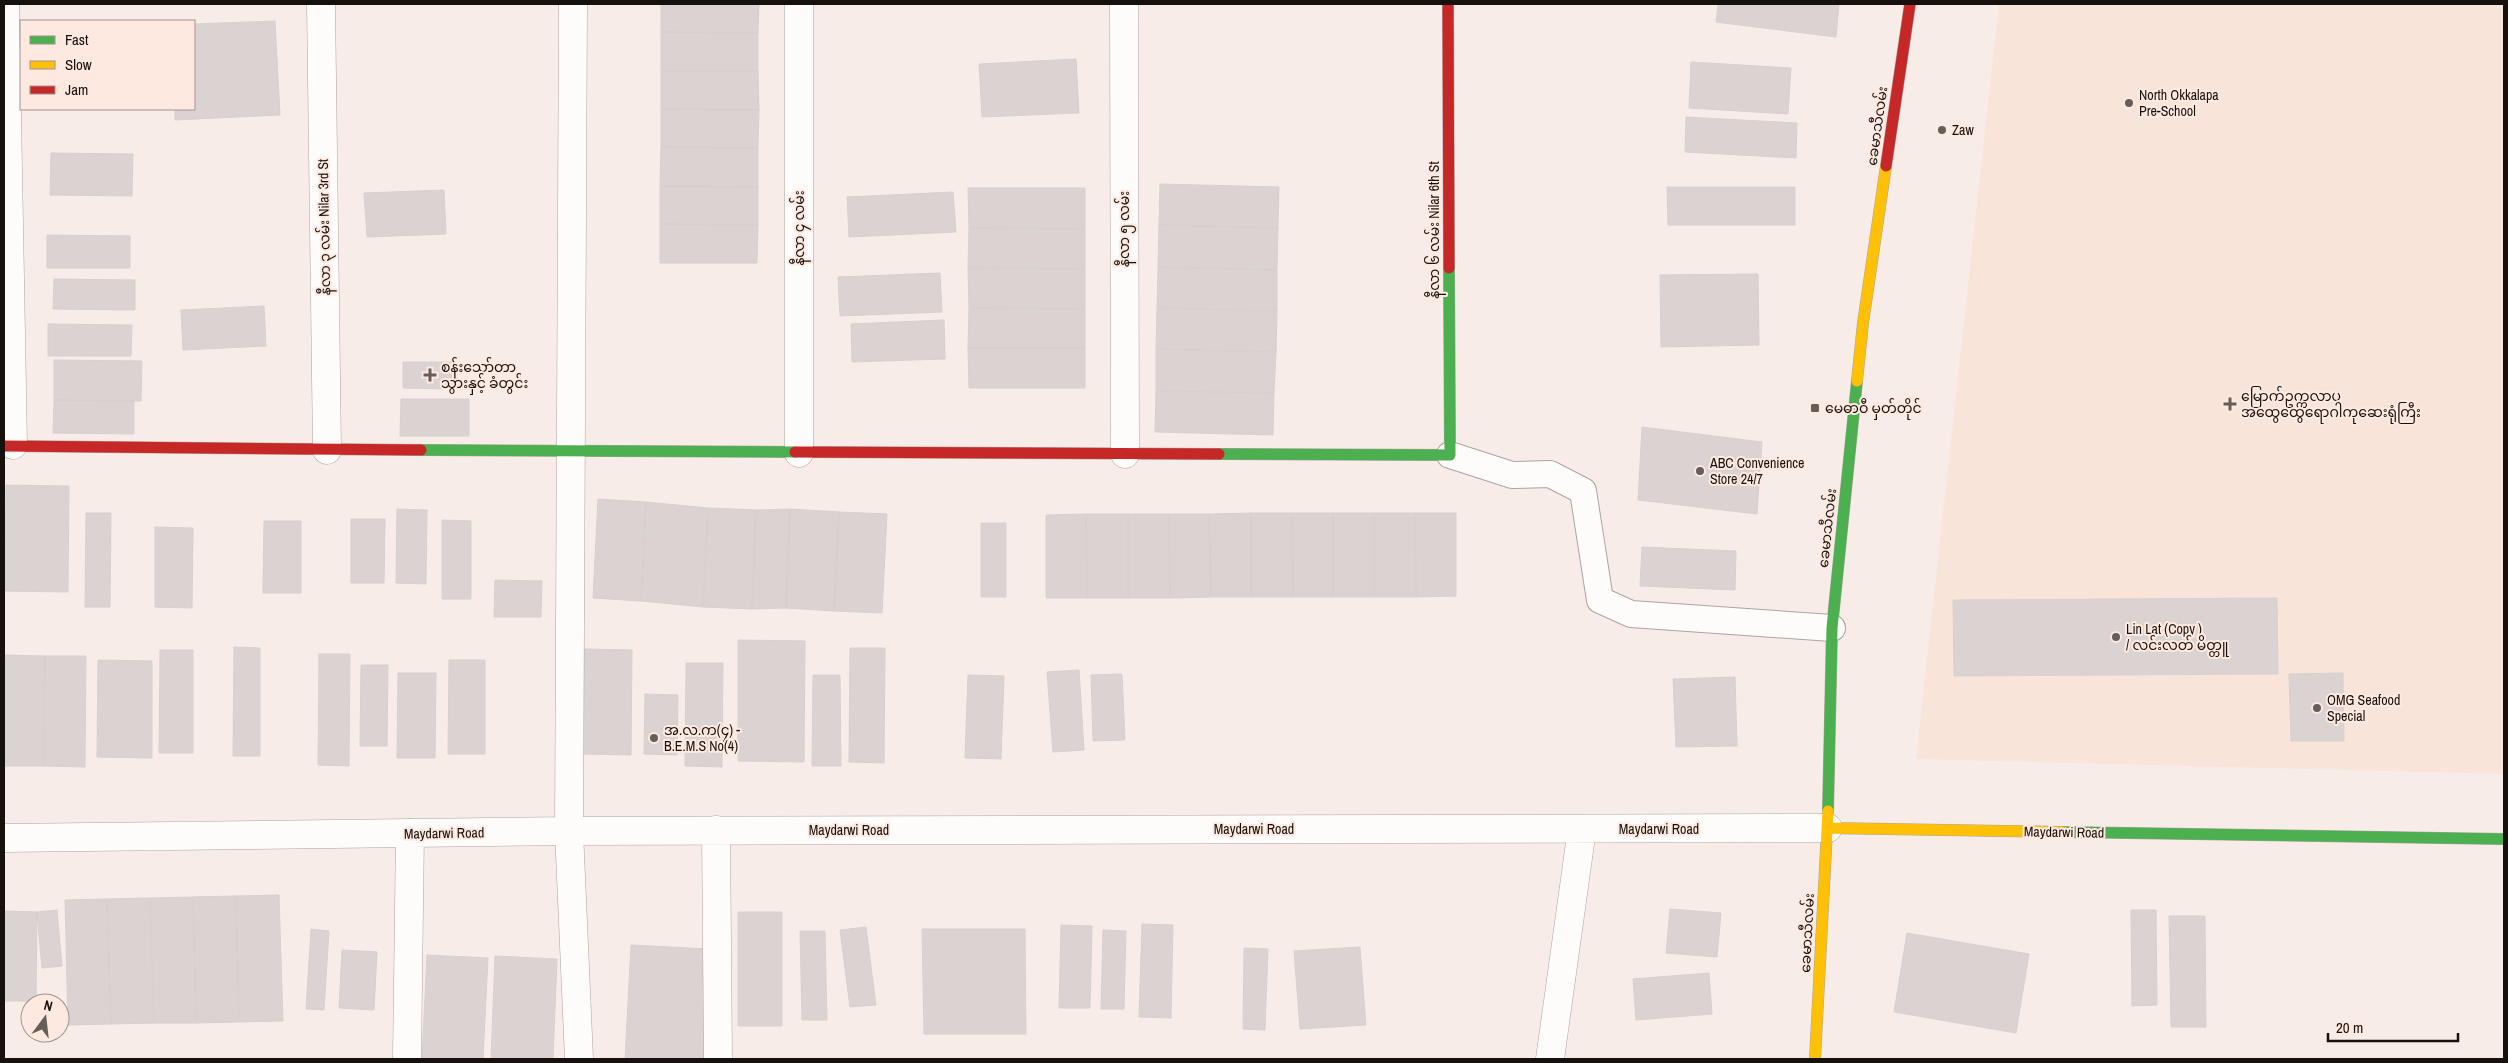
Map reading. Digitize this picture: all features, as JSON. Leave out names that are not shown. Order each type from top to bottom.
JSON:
[{"type":"street","points":[[5,4],[8,446],[571,452],[1450,455]]},
{"type":"street","name":"နီလာ ၃ လမ်း Nilar 3rd St","points":[[321,4],[327,450]]},
{"type":"street","points":[[573,4],[569,831],[579,1059]]},
{"type":"street","name":"နီလာ ၄ လမ်း","points":[[799,4],[799,453]]},
{"type":"street","name":"နီလာ ၅ လမ်း","points":[[1124,4],[1125,454]]},
{"type":"street","name":"နီလာ ၆ လမ်း Nilar 6th St","points":[[1448,4],[1450,455]]},
{"type":"street","name":"ခေမာသီလမ်း","points":[[1815,1059],[1828,828],[1832,628],[1863,324],[1910,4]]},
{"type":"street","name":"Maydarwi Road","points":[[4,838],[716,830],[1828,828],[2504,840]]},
{"type":"street","points":[[1550,1059],[1582,829]]},
{"type":"street","points":[[716,830],[718,1059]]},
{"type":"street","points":[[407,1059],[410,833]]},
{"type":"lane","points":[[1450,455],[1512,475],[1550,474],[1583,491],[1600,600],[1631,614],[1832,628]]},
{"type":"shaded area","name":"မြောက်ဥက္ကလာပ အထွေထွေရောဂါကုဆေးရုံကြီး","points":[[1999,4],[2504,4],[2504,774],[1916,759]]},
{"type":"building","points":[[661,4],[759,4],[758,33],[661,32]]},
{"type":"building","points":[[1718,4],[1839,4],[1836,37],[1716,22]]},
{"type":"building","points":[[275,21],[280,115],[175,120],[175,110],[195,110],[195,24]]},
{"type":"building","points":[[661,32],[758,33],[758,71],[661,71]]},
{"type":"building","points":[[1076,59],[1079,113],[982,117],[979,64]]},
{"type":"building","points":[[1691,62],[1791,68],[1788,114],[1689,108]]},
{"type":"building","points":[[661,71],[758,71],[759,110],[661,109]]},
{"type":"building","points":[[661,109],[759,110],[758,148],[661,147]]},
{"type":"building","points":[[1686,117],[1797,123],[1796,158],[1685,152]]},
{"type":"building","points":[[661,147],[758,148],[758,187],[660,186]]},
{"type":"building","points":[[51,153],[133,154],[132,196],[50,195]]},
{"type":"building","points":[[1160,184],[1279,187],[1278,228],[1159,225]]},
{"type":"building","points":[[660,186],[758,187],[758,225],[660,224]]},
{"type":"building","points":[[1667,187],[1795,187],[1795,225],[1668,225]]},
{"type":"building","points":[[968,188],[1085,188],[1085,229],[969,228]]},
{"type":"building","points":[[444,190],[446,234],[367,237],[364,193]]},
{"type":"building","points":[[953,192],[956,232],[849,237],[847,197]]},
{"type":"building","points":[[660,224],[758,225],[757,263],[660,263]]},
{"type":"building","points":[[1159,225],[1278,228],[1277,270],[1158,267]]},
{"type":"building","points":[[969,228],[1085,229],[1085,269],[968,268]]},
{"type":"building","points":[[47,235],[130,236],[130,268],[47,268]]},
{"type":"building","points":[[1158,267],[1277,270],[1277,311],[1157,308]]},
{"type":"building","points":[[968,268],[1085,269],[1085,309],[969,308]]},
{"type":"building","points":[[940,273],[942,312],[840,316],[838,277]]},
{"type":"building","points":[[1758,274],[1759,345],[1661,347],[1660,275]]},
{"type":"building","points":[[54,279],[135,280],[135,310],[53,309]]},
{"type":"building","points":[[264,306],[266,346],[183,350],[181,310]]},
{"type":"building","points":[[969,308],[1085,309],[1085,348],[968,348]]},
{"type":"building","points":[[1157,308],[1277,311],[1276,352],[1156,349]]},
{"type":"building","points":[[944,320],[945,359],[852,362],[851,324]]},
{"type":"building","points":[[48,324],[132,325],[131,356],[48,356]]},
{"type":"building","points":[[968,348],[1085,348],[1085,388],[969,388]]},
{"type":"building","points":[[1156,349],[1276,352],[1274,393],[1156,391]]},
{"type":"building","points":[[54,360],[142,361],[141,401],[54,400]]},
{"type":"building","points":[[403,362],[452,362],[451,389],[403,388]]},
{"type":"building","points":[[1156,391],[1274,393],[1273,435],[1155,432]]},
{"type":"building","points":[[401,399],[469,399],[469,436],[400,436]]},
{"type":"building","points":[[54,400],[134,401],[134,434],[53,433]]},
{"type":"building","name":"ABC Convenience Store 24/7","points":[[1642,427],[1762,442],[1757,514],[1638,500]]},
{"type":"building","points":[[6,485],[69,486],[68,592],[5,591]]},
{"type":"building","points":[[598,499],[646,502],[641,601],[593,598]]},
{"type":"building","points":[[646,502],[708,508],[703,607],[641,601]]},
{"type":"building","points":[[708,508],[756,510],[752,609],[703,607]]},
{"type":"building","points":[[397,509],[427,510],[426,584],[396,583]]},
{"type":"building","points":[[790,509],[839,512],[834,611],[786,608]]},
{"type":"building","points":[[790,509],[786,608],[752,609],[756,510]]},
{"type":"building","points":[[839,512],[887,514],[882,613],[834,611]]},
{"type":"building","points":[[86,513],[111,513],[110,607],[85,607]]},
{"type":"building","points":[[1251,513],[1292,513],[1293,597],[1251,597]]},
{"type":"building","points":[[1251,513],[1251,597],[1211,597],[1209,514]]},
{"type":"building","points":[[1292,513],[1333,513],[1333,597],[1293,597]]},
{"type":"building","points":[[1333,513],[1374,513],[1374,597],[1333,597]]},
{"type":"building","points":[[1374,513],[1415,513],[1416,597],[1374,597]]},
{"type":"building","points":[[1415,513],[1456,513],[1456,596],[1416,597]]},
{"type":"building","points":[[1086,514],[1128,514],[1128,598],[1087,598]]},
{"type":"building","points":[[1086,514],[1087,598],[1046,598],[1046,515]]},
{"type":"building","points":[[1128,514],[1169,514],[1170,598],[1128,598]]},
{"type":"building","points":[[1169,514],[1209,514],[1211,597],[1170,598]]},
{"type":"building","points":[[351,519],[385,519],[384,583],[351,583]]},
{"type":"building","points":[[442,520],[471,521],[471,599],[442,599]]},
{"type":"building","points":[[264,521],[301,521],[301,593],[263,593]]},
{"type":"building","points":[[981,523],[1006,523],[1006,597],[981,597]]},
{"type":"building","points":[[155,527],[193,528],[192,608],[155,607]]},
{"type":"building","points":[[1642,547],[1736,551],[1735,590],[1640,586]]},
{"type":"building","points":[[495,580],[542,581],[541,617],[494,617]]},
{"type":"building","name":"Lin Lat (Copy ) / လင်းလတ် မိတ္တူ","points":[[2277,598],[2278,674],[1954,676],[1953,600]]},
{"type":"building","points":[[738,640],[805,641],[804,762],[738,761]]},
{"type":"building","points":[[234,647],[260,648],[260,756],[233,756]]},
{"type":"building","points":[[850,648],[885,648],[884,763],[849,762]]},
{"type":"building","points":[[583,649],[632,650],[631,755],[582,754]]},
{"type":"building","points":[[160,650],[193,650],[193,753],[159,753]]},
{"type":"building","points":[[319,654],[350,654],[349,766],[318,765]]},
{"type":"building","points":[[4,655],[5,655],[4,766]]},
{"type":"building","points":[[5,655],[45,656],[44,766],[4,766]]},
{"type":"building","points":[[45,656],[86,656],[85,767],[44,766]]},
{"type":"building","points":[[98,660],[152,661],[152,758],[97,757]]},
{"type":"building","points":[[449,660],[485,660],[485,754],[448,754]]},
{"type":"building","points":[[686,663],[723,663],[722,767],[685,766]]},
{"type":"building","points":[[361,665],[388,665],[387,746],[360,746]]},
{"type":"building","points":[[1079,670],[1084,750],[1053,752],[1047,672]]},
{"type":"building","points":[[398,673],[436,673],[435,758],[397,758]]},
{"type":"building","name":"OMG Seafood Special","points":[[2343,673],[2344,741],[2291,741],[2289,674]]},
{"type":"building","points":[[1122,674],[1125,740],[1093,741],[1091,675]]},
{"type":"building","points":[[813,675],[840,675],[841,766],[812,766]]},
{"type":"building","points":[[968,675],[1004,676],[1001,759],[965,758]]},
{"type":"building","points":[[1735,677],[1737,746],[1676,747],[1673,679]]},
{"type":"building","points":[[645,694],[678,695],[677,755],[644,754]]},
{"type":"building","points":[[279,895],[283,1021],[239,1022],[236,896]]},
{"type":"building","points":[[236,896],[239,1022],[196,1023],[193,897]]},
{"type":"building","points":[[193,897],[196,1023],[154,1023],[150,898]]},
{"type":"building","points":[[150,898],[154,1023],[111,1024],[107,899]]},
{"type":"building","points":[[107,899],[111,1024],[70,1025],[65,900]]},
{"type":"building","points":[[1670,909],[1721,913],[1717,957],[1666,953]]},
{"type":"building","points":[[57,910],[62,966],[42,968],[37,912]]},
{"type":"building","points":[[2131,910],[2156,910],[2157,1005],[2132,1006]]},
{"type":"building","points":[[4,911],[37,912],[36,993],[20,993],[20,1001],[4,1001]]},
{"type":"building","points":[[738,912],[782,912],[782,1026],[738,1026]]},
{"type":"building","points":[[2169,916],[2205,916],[2206,1027],[2171,1027]]},
{"type":"building","points":[[1142,924],[1173,925],[1171,1018],[1139,1017]]},
{"type":"building","points":[[1061,925],[1092,926],[1090,1008],[1059,1008]]},
{"type":"building","points":[[866,927],[876,1005],[850,1007],[840,930]]},
{"type":"building","points":[[311,929],[329,931],[324,1010],[306,1009]]},
{"type":"building","points":[[922,929],[1025,929],[1026,1034],[924,1034]]},
{"type":"building","points":[[1103,930],[1126,931],[1124,1009],[1101,1009]]},
{"type":"building","points":[[800,931],[825,931],[827,1020],[802,1020]]},
{"type":"building","points":[[1907,933],[2029,954],[2016,1033],[1894,1012]]},
{"type":"building","points":[[631,945],[709,949],[704,1059],[625,1059]]},
{"type":"building","points":[[1360,947],[1366,1025],[1300,1029],[1294,951]]},
{"type":"building","points":[[1244,948],[1268,949],[1265,1030],[1243,1029]]},
{"type":"building","points":[[342,950],[377,952],[374,1010],[339,1008]]},
{"type":"building","points":[[427,955],[488,958],[483,1059],[422,1059]]},
{"type":"building","points":[[495,956],[557,959],[553,1059],[491,1059]]},
{"type":"building","points":[[1709,973],[1712,1014],[1636,1020],[1633,979]]},
{"type":"traffic: fast","points":[[1219,454],[1450,455],[1449,268]]},
{"type":"traffic: fast","points":[[1828,811],[1832,628],[1857,381]]},
{"type":"traffic: fast","points":[[421,450],[795,452]]},
{"type":"traffic: fast","points":[[2063,832],[2504,839]]},
{"type":"traffic: slow","points":[[1857,381],[1863,323],[1886,166]]},
{"type":"traffic: slow","points":[[1815,1059],[1828,811]]},
{"type":"traffic: slow","points":[[1828,828],[2063,832]]},
{"type":"traffic: jam","points":[[1448,4],[1449,268]]},
{"type":"traffic: jam","points":[[1886,166],[1910,4]]},
{"type":"traffic: jam","points":[[4,446],[421,450]]},
{"type":"traffic: jam","points":[[795,452],[1219,454]]},
{"type":"place","name":"North Okkalapa Pre-School","points":[[2129,103]]},
{"type":"place","name":"Zaw","points":[[1942,130]]},
{"type":"place","name":"စန်းသော်တာ သွားနှင့် ခံတွင်း","points":[[430,375]]},
{"type":"place","name":"မြောက်ဥက္ကလာပ အထွေထွေရောဂါကုဆေးရုံကြီး","points":[[2230,404]]},
{"type":"place","name":"မေဓာဝီ မှတ်တိုင်","points":[[1815,408]]},
{"type":"place","name":"ABC Convenience Store 24/7","points":[[1700,471]]},
{"type":"place","name":"Lin Lat (Copy ) / လင်းလတ် မိတ္တူ","points":[[2116,637]]},
{"type":"place","name":"OMG Seafood Special","points":[[2317,708]]},
{"type":"place","name":"အ.လ.က(၄) - B.E.M.S No(4)","points":[[654,738]]}]
